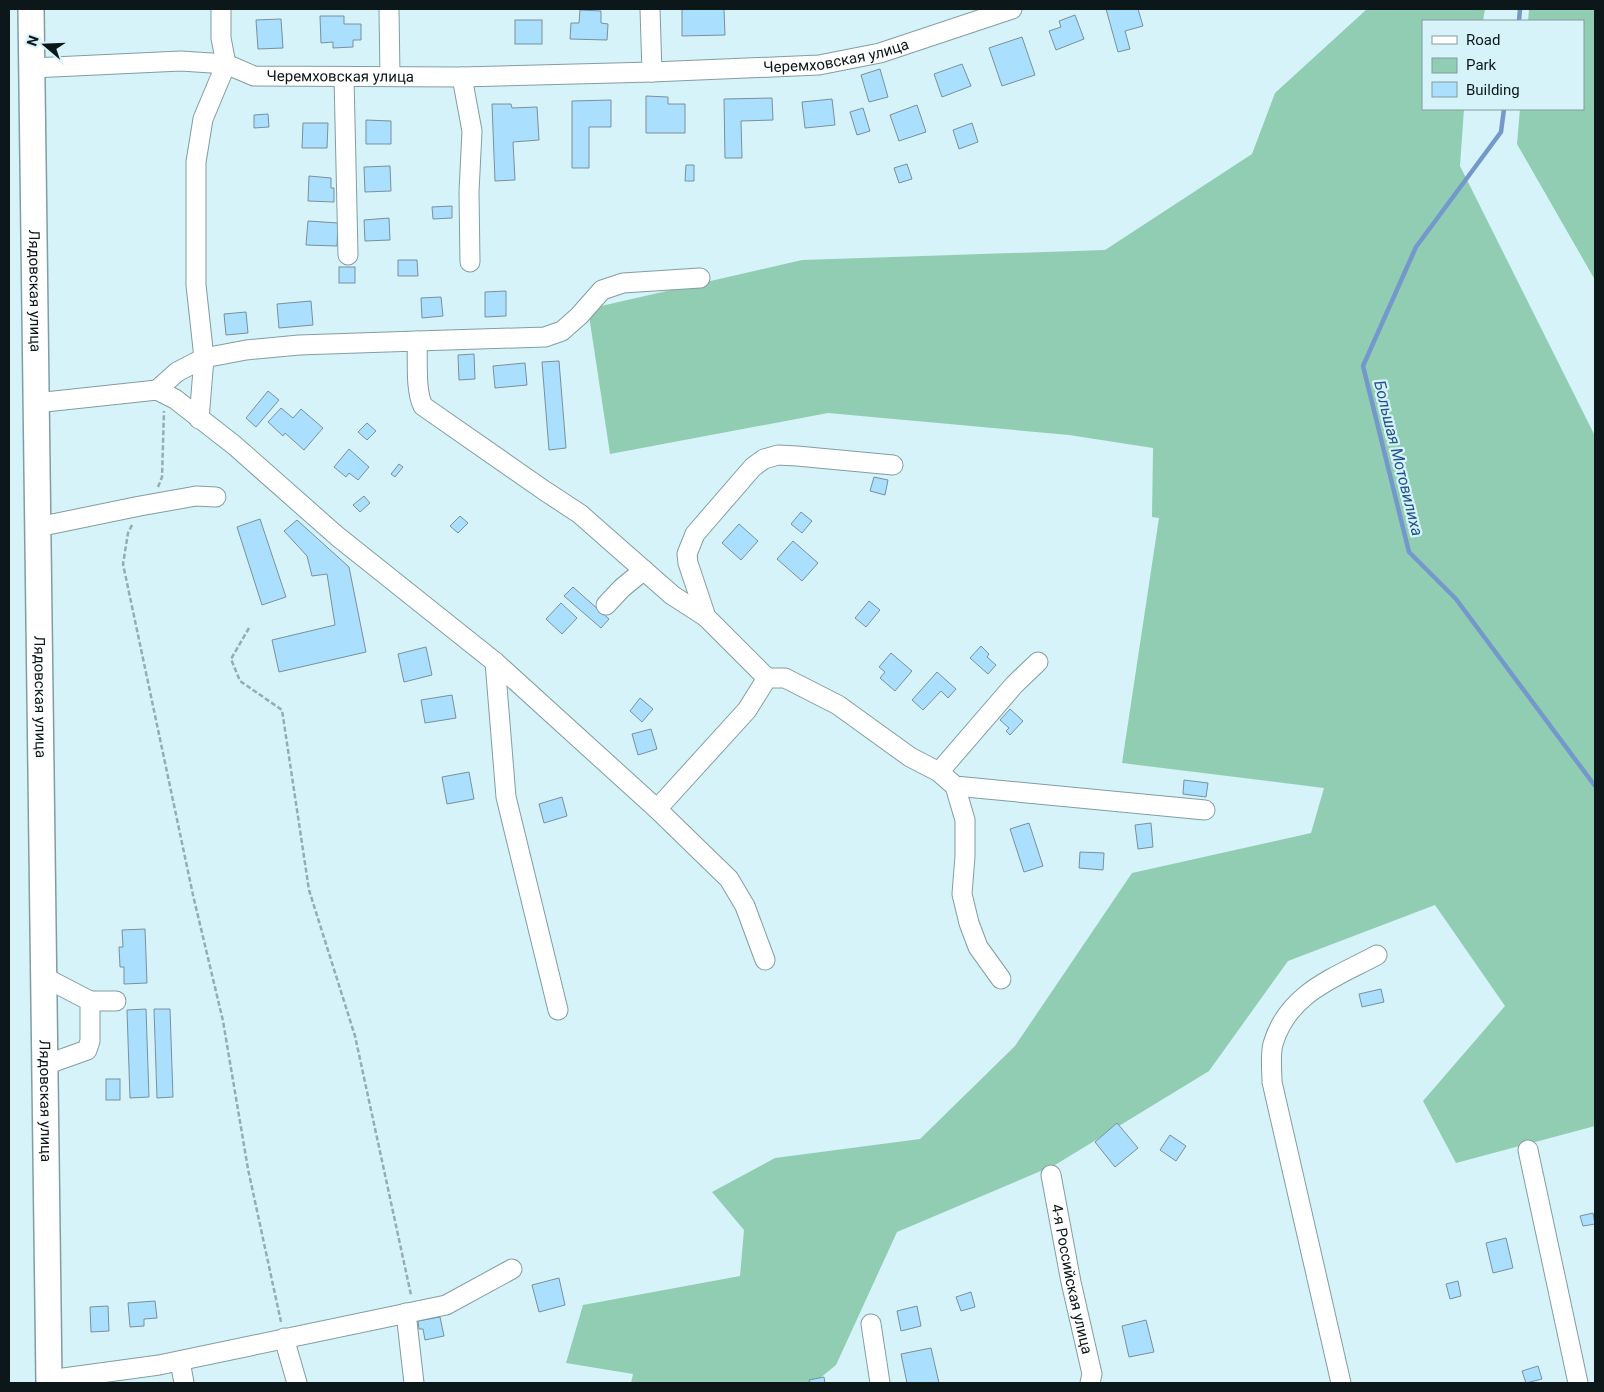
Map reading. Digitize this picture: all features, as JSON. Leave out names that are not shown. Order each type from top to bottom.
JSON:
[{"type":"main road","name":"Лядовская улица","points":[[31,9],[49,1381]]},
{"type":"street","points":[[199,419],[204,358],[196,285],[196,162],[203,119],[226,64],[221,38],[221,9]]},
{"type":"street","points":[[389,9],[390,76]]},
{"type":"street","points":[[650,9],[652,72]]},
{"type":"street","name":"Черемховская улица","points":[[32,68],[181,61],[226,64],[254,76],[462,77],[819,65],[880,52],[1012,9]]},
{"type":"street","points":[[344,77],[348,255]]},
{"type":"street","points":[[462,77],[472,132],[469,192],[470,262]]},
{"type":"street","points":[[157,390],[177,372],[204,358],[246,350],[299,345],[545,337],[562,331],[579,316],[602,290],[623,283],[700,278]]},
{"type":"street","points":[[417,341],[419,391],[423,406],[536,486],[580,514],[672,595],[706,617],[767,678],[786,678],[811,690],[838,706],[910,757],[939,772],[955,786],[965,820],[962,894],[969,923],[978,947],[1001,978]]},
{"type":"street","points":[[36,403],[157,390],[175,399],[234,445],[337,536],[495,662],[657,809],[729,879],[745,906],[765,960]]},
{"type":"street","points":[[706,617],[688,563],[687,554],[690,544],[695,534],[753,468],[764,460],[778,455],[892,466]]},
{"type":"street","points":[[38,527],[196,496],[216,497]]},
{"type":"street","points":[[606,605],[622,588],[644,570]]},
{"type":"street","points":[[495,662],[506,797],[558,1010]]},
{"type":"street","points":[[939,772],[1014,684],[1038,662]]},
{"type":"street","points":[[657,809],[747,710],[767,678]]},
{"type":"street","points":[[955,786],[1206,810]]},
{"type":"street","points":[[1341,1383],[1272,1082],[1272,1045],[1286,1014],[1311,990],[1377,955]]},
{"type":"street","points":[[44,977],[90,1001],[116,1001]]},
{"type":"street","points":[[45,1065],[87,1050],[90,1041],[90,1001]]},
{"type":"street","points":[[1528,1150],[1578,1383]]},
{"type":"street","name":"4-я Российская улица","points":[[1051,1175],[1071,1282],[1092,1374],[1090,1383]]},
{"type":"street","points":[[49,1381],[159,1365],[446,1305],[512,1269]]},
{"type":"street","points":[[410,1313],[414,1383]]},
{"type":"street","points":[[871,1324],[880,1383]]},
{"type":"street","points":[[284,1338],[297,1383]]},
{"type":"street","points":[[180,1360],[184,1383]]},
{"type":"path","points":[[175,399],[164,407],[162,477],[155,495],[140,506],[128,533],[123,564],[193,895],[223,1020],[248,1170],[284,1338]]},
{"type":"path","points":[[249,628],[231,660],[240,681],[282,710],[309,890],[355,1036],[410,1313]]},
{"type":"green space","points":[[1367,9],[1485,9],[1483,20],[1422,20],[1422,110],[1464,110],[1460,166],[1595,436],[1595,1126],[1456,1163],[1423,1101],[1505,1006],[1435,905],[1288,961],[1209,1071],[1055,1165],[897,1232],[836,1365],[814,1383],[631,1383],[633,1374],[566,1363],[583,1305],[740,1276],[744,1230],[712,1192],[775,1158],[920,1139],[1015,1046],[1132,873],[1311,833],[1324,788],[1122,763],[1159,518],[1152,517],[1153,448],[1069,435],[828,413],[610,454],[588,309],[802,260],[1105,250],[1252,154],[1275,93]]},
{"type":"green space","points":[[1529,9],[1595,9],[1595,280],[1517,144],[1520,110],[1584,110],[1584,20],[1528,20]]},
{"type":"building","points":[[682,9],[724,9],[725,35],[682,36]]},
{"type":"building","points":[[1106,9],[1138,9],[1143,26],[1125,31],[1130,49],[1118,52]]},
{"type":"building","points":[[580,10],[601,11],[601,23],[608,24],[607,40],[570,39],[571,23],[579,23]]},
{"type":"building","points":[[1075,15],[1084,39],[1056,50],[1049,31],[1061,27],[1059,21]]},
{"type":"building","points":[[320,16],[344,16],[344,24],[361,24],[361,40],[353,40],[353,47],[333,48],[333,42],[321,43]]},
{"type":"building","points":[[281,19],[283,48],[258,49],[256,20]]},
{"type":"building","points":[[515,20],[542,20],[542,44],[515,44]]},
{"type":"building","points":[[1022,37],[1035,75],[1002,86],[989,48]]},
{"type":"building","points":[[962,64],[971,86],[942,97],[934,74]]},
{"type":"building","points":[[880,69],[888,97],[869,102],[861,75]]},
{"type":"building","points":[[646,96],[668,97],[668,104],[685,104],[685,133],[646,133]]},
{"type":"building","points":[[772,98],[773,120],[741,121],[742,158],[725,158],[724,99]]},
{"type":"building","points":[[832,99],[835,125],[805,128],[802,102]]},
{"type":"building","points":[[611,100],[611,127],[589,127],[589,168],[572,168],[572,101]]},
{"type":"building","points":[[492,104],[511,104],[512,108],[537,107],[539,140],[513,142],[515,180],[495,181]]},
{"type":"building","points":[[917,105],[926,132],[899,141],[890,115]]},
{"type":"building","points":[[863,108],[870,131],[857,135],[850,112]]},
{"type":"building","points":[[268,114],[269,127],[254,128],[254,115]]},
{"type":"building","points":[[366,120],[391,121],[391,144],[366,144]]},
{"type":"building","points":[[303,123],[328,123],[327,148],[302,148]]},
{"type":"building","points":[[972,123],[978,142],[959,149],[953,130]]},
{"type":"building","points":[[907,164],[912,179],[899,183],[894,168]]},
{"type":"building","points":[[686,165],[694,165],[694,181],[685,181]]},
{"type":"building","points":[[390,166],[391,191],[365,192],[364,167]]},
{"type":"building","points":[[309,176],[331,178],[331,188],[334,188],[334,202],[308,201]]},
{"type":"building","points":[[452,206],[452,218],[433,219],[432,207]]},
{"type":"building","points":[[389,218],[390,240],[365,241],[364,220]]},
{"type":"building","points":[[308,221],[338,223],[337,246],[306,245]]},
{"type":"building","points":[[398,260],[417,260],[418,276],[398,276]]},
{"type":"building","points":[[339,267],[355,267],[355,283],[339,283]]},
{"type":"building","points":[[506,291],[506,316],[485,317],[485,292]]},
{"type":"building","points":[[441,297],[443,316],[422,318],[421,298]]},
{"type":"building","points":[[311,301],[313,325],[279,328],[277,304]]},
{"type":"building","points":[[246,312],[248,333],[226,335],[224,314]]},
{"type":"building","points":[[474,354],[475,379],[459,380],[458,355]]},
{"type":"building","points":[[559,361],[566,448],[549,450],[542,362]]},
{"type":"building","points":[[525,363],[527,385],[495,388],[493,366]]},
{"type":"building","points":[[268,391],[279,400],[256,427],[246,418]]},
{"type":"building","points":[[281,408],[293,418],[301,409],[323,428],[304,450],[285,433],[283,436],[268,422]]},
{"type":"building","points":[[367,423],[376,431],[367,440],[358,432]]},
{"type":"building","points":[[349,449],[369,467],[358,480],[349,473],[346,477],[334,467]]},
{"type":"building","points":[[399,464],[403,467],[395,477],[391,474]]},
{"type":"building","points":[[874,477],[888,480],[885,495],[870,491]]},
{"type":"building","points":[[364,496],[370,503],[360,512],[353,505]]},
{"type":"building","points":[[801,512],[812,521],[802,533],[791,524]]},
{"type":"building","points":[[460,516],[468,523],[458,533],[450,526]]},
{"type":"building","points":[[260,519],[286,597],[262,605],[237,527]]},
{"type":"building","points":[[297,520],[349,567],[366,652],[279,672],[272,640],[335,625],[327,574],[312,576],[307,556],[284,531]]},
{"type":"building","points":[[739,524],[758,541],[741,560],[722,543]]},
{"type":"building","points":[[793,541],[818,563],[802,581],[777,559]]},
{"type":"building","points":[[573,587],[609,619],[601,628],[564,596]]},
{"type":"building","points":[[869,601],[880,610],[866,627],[855,618]]},
{"type":"building","points":[[561,603],[577,618],[562,634],[546,619]]},
{"type":"building","points":[[981,646],[989,654],[987,657],[996,665],[988,674],[970,658]]},
{"type":"building","points":[[426,647],[432,675],[404,682],[398,654]]},
{"type":"building","points":[[891,653],[912,671],[895,691],[880,678],[885,672],[879,667]]},
{"type":"building","points":[[937,672],[956,689],[948,698],[941,691],[923,710],[912,700]]},
{"type":"building","points":[[452,695],[456,718],[425,723],[421,700]]},
{"type":"building","points":[[640,698],[653,709],[642,722],[630,711]]},
{"type":"building","points":[[1010,709],[1023,721],[1010,735],[1006,731],[1009,728],[1000,720]]},
{"type":"building","points":[[651,729],[657,749],[638,755],[632,734]]},
{"type":"building","points":[[469,772],[474,799],[447,804],[442,777]]},
{"type":"building","points":[[1184,780],[1208,783],[1206,797],[1183,794]]},
{"type":"building","points":[[562,797],[567,816],[544,823],[539,804]]},
{"type":"building","points":[[1029,823],[1043,866],[1024,872],[1010,829]]},
{"type":"building","points":[[1151,823],[1153,847],[1138,849],[1135,825]]},
{"type":"building","points":[[1080,852],[1104,853],[1103,870],[1079,868]]},
{"type":"building","points":[[145,929],[147,983],[124,984],[124,967],[120,967],[119,947],[123,947],[122,930]]},
{"type":"building","points":[[1381,989],[1384,1002],[1362,1007],[1359,994]]},
{"type":"building","points":[[146,1009],[149,1097],[130,1098],[127,1010]]},
{"type":"building","points":[[154,1009],[170,1009],[173,1097],[157,1098]]},
{"type":"building","points":[[106,1079],[120,1079],[120,1100],[106,1100]]},
{"type":"building","points":[[1117,1123],[1138,1148],[1115,1167],[1095,1142]]},
{"type":"building","points":[[1170,1135],[1186,1146],[1176,1161],[1160,1150]]},
{"type":"building","points":[[1593,1213],[1595,1224],[1583,1226],[1580,1216]]},
{"type":"building","points":[[1506,1238],[1513,1268],[1493,1273],[1486,1243]]},
{"type":"building","points":[[559,1278],[565,1305],[539,1312],[532,1285]]},
{"type":"building","points":[[1458,1281],[1461,1296],[1450,1299],[1446,1284]]},
{"type":"building","points":[[971,1292],[975,1307],[961,1311],[956,1297]]},
{"type":"building","points":[[155,1301],[157,1318],[144,1319],[144,1326],[130,1327],[128,1303]]},
{"type":"building","points":[[108,1306],[109,1331],[91,1332],[90,1307]]},
{"type":"building","points":[[917,1306],[921,1326],[901,1331],[897,1311]]},
{"type":"building","points":[[440,1317],[444,1336],[425,1340],[423,1329],[419,1329],[418,1321]]},
{"type":"building","points":[[1146,1320],[1154,1352],[1129,1357],[1122,1326]]},
{"type":"building","points":[[931,1348],[939,1383],[907,1383],[901,1354]]},
{"type":"building","points":[[1538,1366],[1542,1379],[1526,1383],[1522,1371]]},
{"type":"building","points":[[824,1377],[825,1383],[810,1383],[809,1380]]},
{"type":"waterway","name":"Большая Мотовилиха","points":[[1519,20],[1520,9]]},
{"type":"waterway","name":"Большая Мотовилиха","points":[[1504,110],[1501,132],[1416,247],[1363,366],[1409,552],[1456,599],[1595,786]]}]
